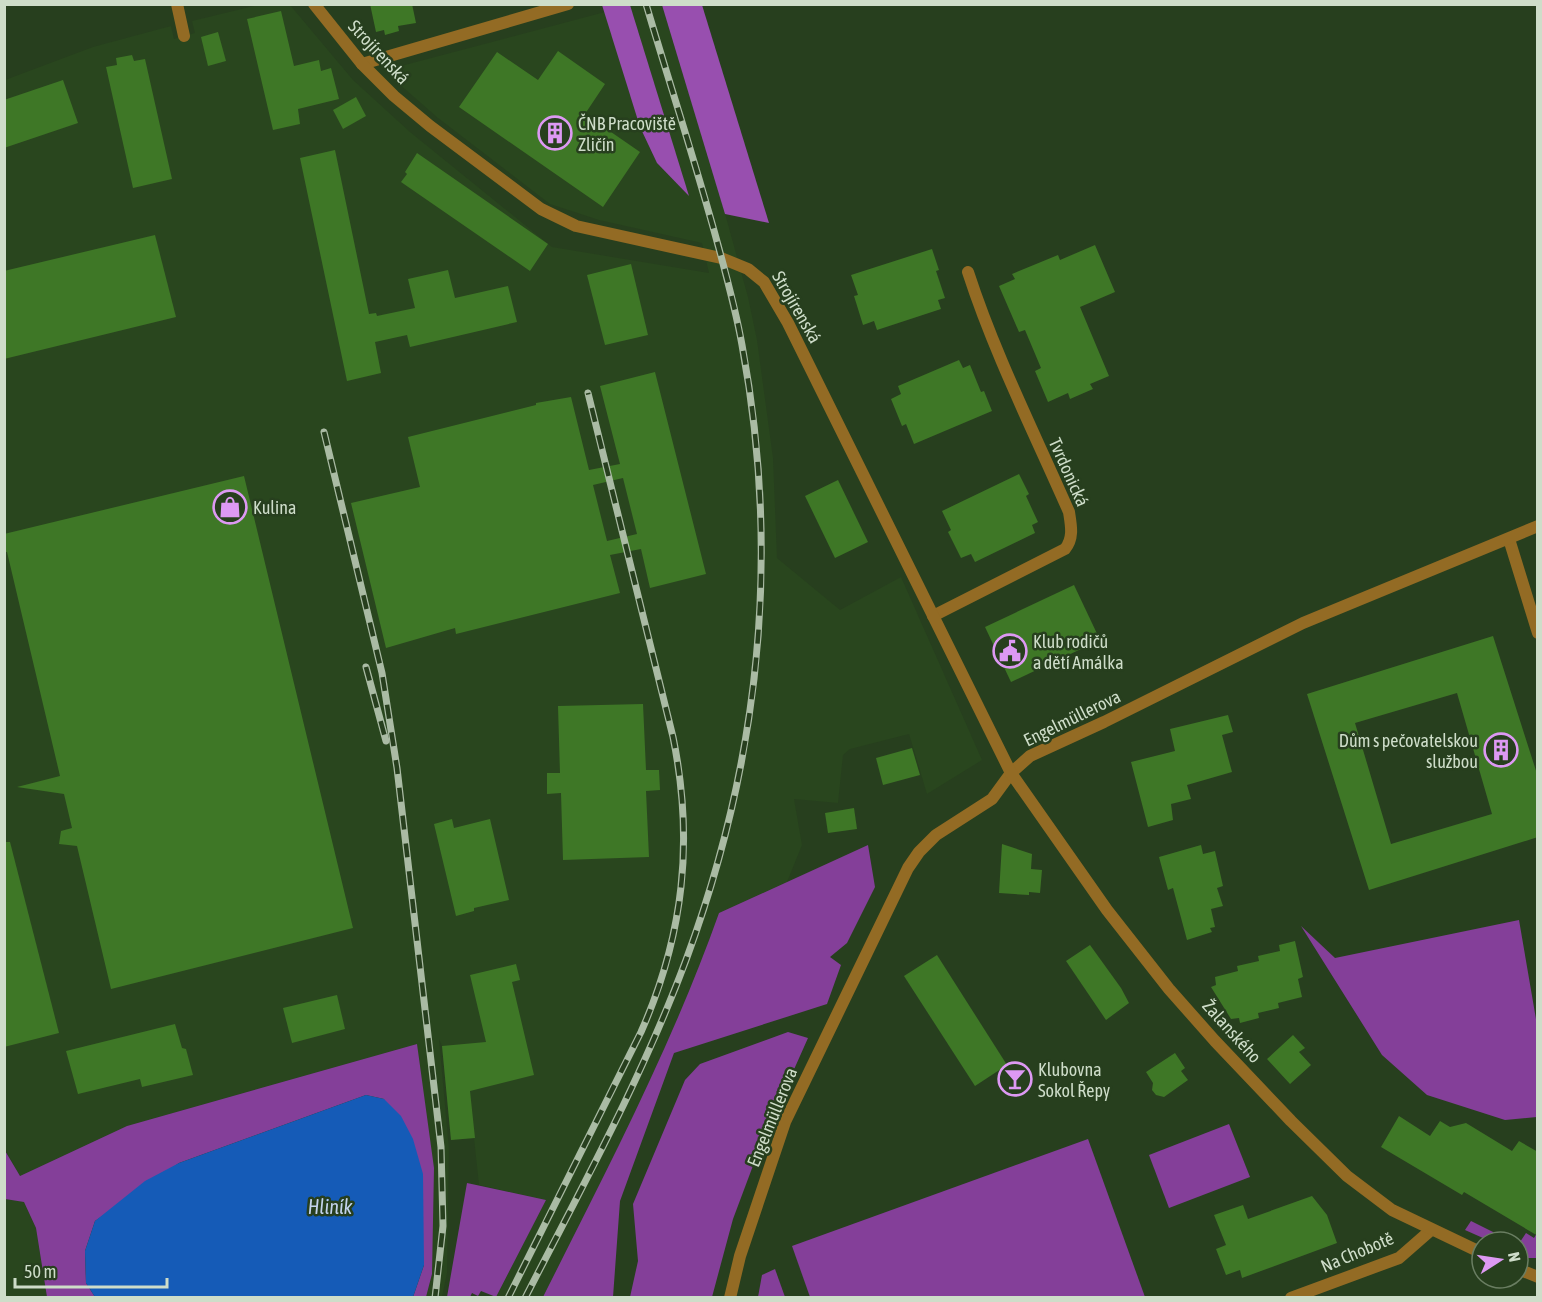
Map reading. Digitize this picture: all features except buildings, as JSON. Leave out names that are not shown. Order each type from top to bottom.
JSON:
[{"type":"street","points":[[177,4],[184,36]]},
{"type":"street","name":"Strojírenská","points":[[314,4],[362,64],[394,96],[430,126],[541,209],[576,226],[722,258],[748,268],[758,275],[769,289],[788,323],[1011,773]]},
{"type":"street","points":[[362,64],[568,4]]},
{"type":"street","name":"Tvrdonická","points":[[933,616],[1065,549],[1069,544],[1072,528],[1069,512],[1019,406],[984,322],[968,272]]},
{"type":"street","name":"Engelmüllerova","points":[[730,1298],[740,1256],[785,1122],[908,868],[919,852],[936,835],[992,799],[1011,773],[1030,756],[1303,623],[1538,526]]},
{"type":"street","points":[[1509,539],[1538,633]]},
{"type":"street","name":"Žalanského","points":[[1011,773],[1107,910],[1169,989],[1291,1121],[1347,1176],[1392,1210],[1470,1248]]},
{"type":"street","name":"Na Chobotě","points":[[1291,1298],[1399,1258],[1431,1230]]},
{"type":"shaded area","points":[[258,5],[290,5],[353,80],[410,132],[552,247],[709,273],[702,243],[599,220],[550,204],[438,118],[389,75],[401,66],[605,12],[640,127],[657,163],[688,195],[630,5],[662,5],[718,188],[748,297],[757,340],[773,458],[777,558],[840,610],[901,577],[982,760],[927,794],[909,734],[850,749],[843,755],[838,803],[794,799],[802,845],[787,882],[719,913],[672,1034],[630,1124],[543,1297],[496,1297],[546,1200],[479,1185],[474,1138],[451,1140],[442,1046],[439,1039],[449,1149],[447,1273],[442,1297],[426,1297],[432,1274],[417,1044],[127,1126],[20,1176],[5,1149],[5,80],[93,47],[171,26],[174,39],[195,33],[192,21]]},
{"type":"shaded area","points":[[602,5],[630,5],[689,196],[657,163],[640,127]]},
{"type":"shaded area","points":[[662,5],[702,5],[769,223],[725,214]]},
{"type":"shaded area","points":[[868,845],[875,887],[847,943],[830,957],[841,965],[827,1004],[674,1053],[620,1201],[613,1297],[543,1297],[659,1060],[701,963],[719,913]]},
{"type":"shaded area","points":[[1519,920],[1537,1025],[1537,1117],[1505,1120],[1427,1095],[1382,1055],[1301,926],[1335,958]]},
{"type":"shaded area","points":[[788,1032],[808,1038],[763,1139],[733,1219],[712,1297],[630,1297],[638,1261],[633,1204],[685,1080],[700,1064]]},
{"type":"shaded area","points":[[417,1044],[434,1168],[432,1274],[426,1297],[413,1297],[424,1265],[384,1099],[366,1095],[179,1163],[95,1221],[85,1251],[86,1283],[95,1297],[47,1297],[36,1228],[24,1202],[5,1199],[4,1149],[20,1176],[127,1126]]},
{"type":"shaded area","points":[[1229,1124],[1250,1177],[1169,1208],[1149,1155]]},
{"type":"shaded area","points":[[1088,1139],[1145,1297],[810,1297],[792,1246]]},
{"type":"shaded area","points":[[467,1183],[546,1200],[496,1297],[481,1291],[478,1296],[472,1293],[470,1297],[447,1297]]},
{"type":"shaded area","points":[[5,1199],[24,1202],[36,1228],[47,1297],[5,1298]]},
{"type":"shaded area","points":[[1471,1221],[1489,1230],[1470,1230],[1470,1232],[1465,1230]]},
{"type":"shaded area","points":[[1537,1233],[1537,1258],[1530,1258],[1530,1236],[1534,1238]]},
{"type":"shaded area","points":[[775,1269],[785,1297],[758,1297],[762,1275]]},
{"type":"water","name":"Hliník","points":[[366,1095],[384,1099],[401,1116],[413,1139],[423,1174],[424,1265],[413,1297],[95,1297],[86,1283],[85,1251],[95,1221],[145,1181],[179,1163]]},
{"type":"railway","points":[[525,1298],[631,1089],[686,960],[711,885],[731,809],[747,733],[756,656],[761,579],[760,502],[754,424],[742,345],[710,215],[646,4]]},
{"type":"railway","points":[[508,1298],[641,1032],[656,996],[667,959],[676,923],[681,887],[683,813],[673,737],[588,393]]},
{"type":"railway","points":[[324,432],[382,673],[397,768],[441,1147],[443,1226],[435,1298]]},
{"type":"railway","points":[[366,667],[386,741]]},
{"type":"place","name":"ČNB Pracoviště Zličín","points":[[555,133]]},
{"type":"place","name":"Kulina","points":[[230,507]]},
{"type":"place","name":"Klub rodičů a dětí Amálka","points":[[1010,651]]},
{"type":"place","name":"Dům s pečovatelskou službou","points":[[1501,750]]},
{"type":"place","name":"Klubovna Sokol Řepy","points":[[1015,1079]]}]
